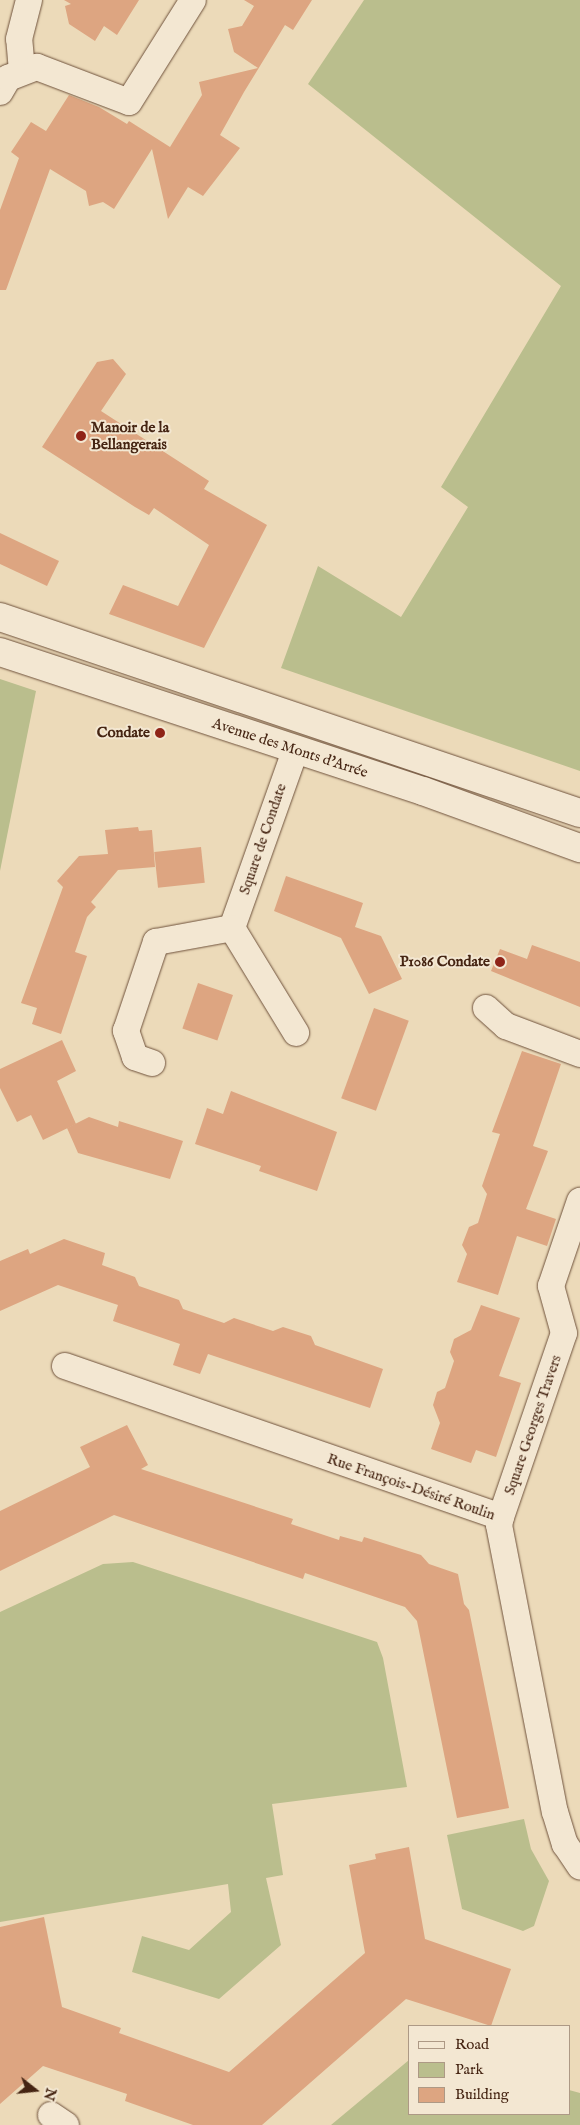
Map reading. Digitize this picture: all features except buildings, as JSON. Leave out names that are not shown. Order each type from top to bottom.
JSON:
[{"type":"street","points":[[22,71],[18,39],[29,0]]},
{"type":"street","points":[[0,92],[8,78],[22,71],[37,67],[137,107],[193,0]]},
{"type":"street","name":"Avenue des Monts d'Arrée","points":[[0,616],[580,813]]},
{"type":"street","name":"Avenue des Monts d'Arrée","points":[[0,652],[580,848]]},
{"type":"street","name":"Square de Condate","points":[[232,928],[295,751]]},
{"type":"street","points":[[152,1062],[135,1057],[126,1031],[156,942],[232,928],[296,1032]]},
{"type":"street","points":[[486,1008],[506,1026],[580,1054]]},
{"type":"street","name":"Square Georges Travers","points":[[501,1517],[572,1335],[551,1286],[580,1201]]},
{"type":"street","name":"Rue François-Désiré Roulin","points":[[64,1366],[501,1517],[501,1533],[555,1812],[565,1844],[580,1866]]},
{"type":"green space","points":[[364,0],[580,0],[580,771],[281,668],[318,566],[401,617],[468,507],[441,487],[561,286],[308,84]]},
{"type":"green space","points":[[0,679],[36,691],[0,871]]},
{"type":"green space","points":[[133,1562],[377,1642],[383,1658],[407,1787],[272,1804],[283,1875],[266,1878],[281,1945],[219,1999],[132,1972],[142,1936],[189,1950],[231,1912],[228,1884],[0,1922],[0,1612],[103,1564]]},
{"type":"green space","points":[[524,1819],[531,1849],[549,1881],[534,1926],[523,1931],[462,1909],[447,1835]]},
{"type":"green space","points":[[408,2061],[408,2115],[570,2115],[570,2090],[580,2093],[580,2125],[331,2125]]},
{"type":"place","name":"Manoir de la Bellangerais","points":[[81,436]]},
{"type":"place","name":"Condate","points":[[160,733]]},
{"type":"place","name":"P1086 Condate","points":[[500,962]]}]
